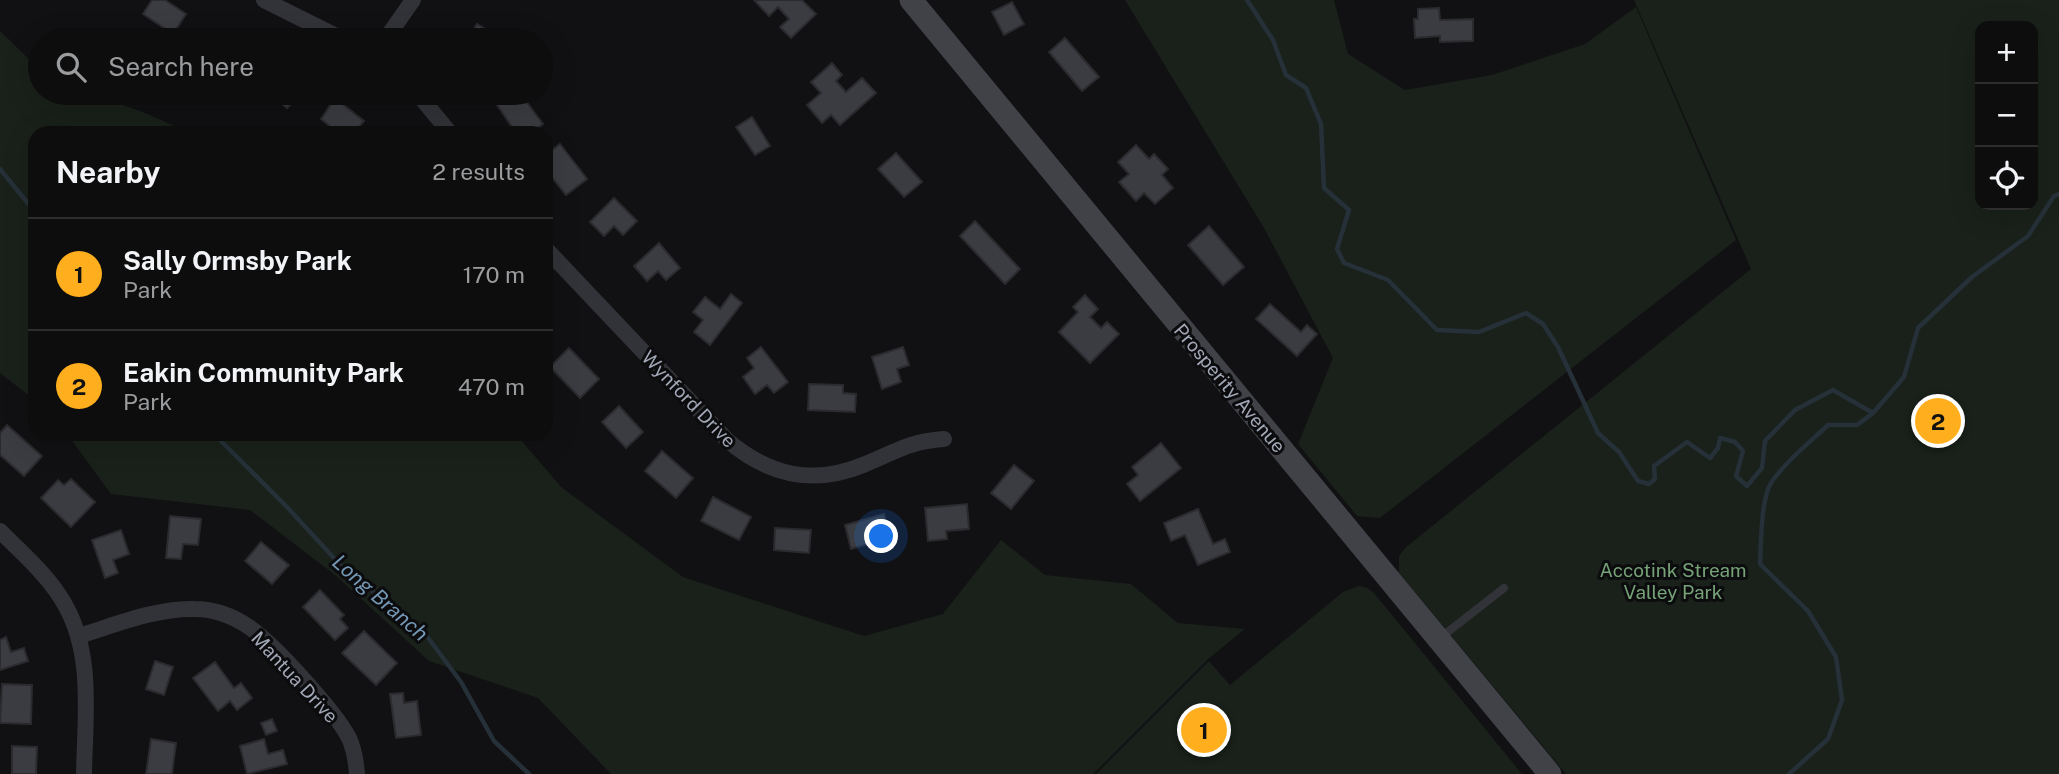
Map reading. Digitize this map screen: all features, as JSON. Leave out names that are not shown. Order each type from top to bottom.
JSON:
[{"type":"main road","name":"Prosperity Avenue","points":[[911,0],[1550,774]]},
{"type":"street","points":[[264,0],[320,28]]},
{"type":"street","points":[[394,28],[413,0]]},
{"type":"street","points":[[427,105],[444,126]]},
{"type":"street","name":"Wynford Drive","points":[[553,256],[727,440],[755,462],[776,471],[819,476],[841,473],[923,440],[944,439]]},
{"type":"street","points":[[0,531],[52,585],[71,615],[79,636],[86,671],[83,774]]},
{"type":"street","name":"Mantua Drive","points":[[79,636],[175,610],[195,608],[216,611],[235,619],[251,628],[268,643],[340,722],[350,740],[357,774]]},
{"type":"lane","points":[[1439,638],[1504,588]]},
{"type":"green space","points":[[1125,0],[1334,0],[1348,54],[1405,90],[1492,75],[1585,44],[1636,7],[1736,240],[1380,518],[1357,516],[1298,444],[1333,358],[1264,228]]},
{"type":"green space","name":"Accotink Stream Valley Park","points":[[1634,0],[2059,0],[2059,774],[1566,774],[1399,573],[1399,556],[1405,548],[1751,269]]},
{"type":"green space","points":[[0,31],[28,58],[28,105],[122,105],[174,126],[28,126],[28,395],[0,373]]},
{"type":"green space","points":[[72,441],[522,441],[561,487],[683,577],[864,636],[943,614],[1001,540],[1045,575],[1131,584],[1178,623],[1245,629],[1207,660],[1093,774],[611,774],[538,698],[429,661],[335,575],[250,510],[111,494]]},
{"type":"green space","points":[[1359,586],[1374,593],[1522,774],[1096,774],[1209,661],[1230,685],[1343,592]]},
{"type":"building","points":[[152,0],[165,0],[186,14],[177,28],[164,28],[143,14]]},
{"type":"building","points":[[754,0],[802,0],[816,14],[791,38],[780,27],[789,19],[778,7],[769,16]]},
{"type":"building","points":[[1012,2],[1024,24],[1004,35],[992,12]]},
{"type":"building","points":[[1439,8],[1440,20],[1473,19],[1473,41],[1440,42],[1440,36],[1415,38],[1414,19],[1418,19],[1418,9]]},
{"type":"building","points":[[1065,38],[1099,77],[1082,91],[1049,52]]},
{"type":"building","points":[[832,63],[842,75],[836,81],[846,92],[862,78],[876,93],[840,125],[831,115],[822,123],[807,105],[821,93],[811,82]]},
{"type":"building","points":[[330,105],[344,105],[364,121],[360,126],[330,126],[321,119]]},
{"type":"building","points":[[497,105],[529,105],[543,124],[540,126],[511,126]]},
{"type":"building","points":[[752,117],[770,146],[755,155],[736,127]]},
{"type":"building","points":[[560,144],[587,179],[566,195],[553,179],[553,150]]},
{"type":"building","points":[[1136,145],[1149,159],[1154,154],[1168,169],[1162,175],[1173,188],[1155,204],[1144,193],[1136,201],[1119,182],[1129,174],[1118,162]]},
{"type":"building","points":[[896,153],[922,182],[904,197],[878,169]]},
{"type":"building","points":[[614,198],[637,221],[623,235],[614,226],[604,236],[590,222]]},
{"type":"building","points":[[975,221],[1020,269],[1005,284],[960,236]]},
{"type":"building","points":[[1209,226],[1244,267],[1223,285],[1188,245]]},
{"type":"building","points":[[659,243],[680,268],[666,280],[658,271],[647,281],[634,266]]},
{"type":"building","points":[[731,294],[742,303],[710,345],[694,332],[703,320],[693,312],[705,297],[720,309]]},
{"type":"building","points":[[1085,295],[1098,309],[1090,317],[1101,328],[1107,322],[1119,334],[1090,363],[1059,332],[1078,312],[1073,307]]},
{"type":"building","points":[[1270,304],[1301,332],[1307,325],[1317,334],[1297,356],[1256,319]]},
{"type":"building","points":[[761,347],[788,382],[774,393],[767,385],[755,394],[743,377],[754,368],[747,358]]},
{"type":"building","points":[[903,347],[909,365],[897,369],[901,382],[882,389],[872,357]]},
{"type":"building","points":[[569,348],[599,379],[580,398],[553,370],[553,364]]},
{"type":"building","points":[[809,384],[843,385],[843,393],[856,394],[855,412],[808,410]]},
{"type":"building","points":[[619,406],[643,432],[626,448],[602,422]]},
{"type":"building","points":[[7,425],[42,456],[24,476],[0,455],[0,433]]},
{"type":"building","points":[[1161,443],[1181,468],[1140,501],[1127,484],[1138,475],[1132,467]]},
{"type":"building","points":[[662,451],[693,478],[676,498],[645,471]]},
{"type":"building","points":[[1014,465],[1034,481],[1011,509],[991,493]]},
{"type":"building","points":[[71,479],[95,502],[71,527],[41,498],[58,480],[64,485]]},
{"type":"building","points":[[713,497],[751,517],[739,540],[701,521]]},
{"type":"building","points":[[967,504],[969,529],[946,531],[947,539],[928,541],[925,508]]},
{"type":"building","points":[[1198,509],[1213,544],[1225,539],[1230,552],[1198,565],[1185,535],[1171,541],[1164,523]]},
{"type":"building","points":[[884,514],[893,548],[877,552],[875,542],[851,549],[845,525]]},
{"type":"building","points":[[170,516],[201,519],[198,545],[183,544],[181,559],[166,558]]},
{"type":"building","points":[[775,528],[811,530],[809,553],[774,550]]},
{"type":"building","points":[[121,530],[129,554],[113,560],[118,573],[105,578],[92,540]]},
{"type":"building","points":[[261,542],[289,565],[272,584],[245,561]]},
{"type":"building","points":[[320,590],[344,615],[340,619],[348,628],[335,640],[303,607]]},
{"type":"building","points":[[364,631],[397,663],[376,685],[342,653]]},
{"type":"building","points":[[6,637],[11,652],[24,648],[28,661],[0,670],[0,640]]},
{"type":"building","points":[[155,661],[173,667],[164,695],[146,689]]},
{"type":"building","points":[[215,662],[234,688],[241,683],[252,698],[237,710],[230,701],[218,711],[193,678]]},
{"type":"building","points":[[2,684],[32,685],[31,724],[0,723]]},
{"type":"building","points":[[403,693],[404,703],[417,701],[421,735],[396,738],[390,694]]},
{"type":"building","points":[[272,719],[277,731],[266,735],[261,723]]},
{"type":"building","points":[[151,739],[176,743],[172,774],[146,774]]},
{"type":"building","points":[[264,739],[268,754],[283,750],[287,764],[247,774],[240,746]]},
{"type":"building","points":[[12,746],[37,747],[36,774],[12,774]]},
{"type":"waterway","points":[[1247,0],[1273,40],[1286,75],[1306,88],[1321,124],[1324,188],[1349,210],[1337,249],[1344,263],[1388,280],[1437,330],[1479,332],[1526,313],[1543,324],[1558,347],[1598,433],[1619,452],[1638,481],[1649,484],[1655,479],[1654,466],[1687,442],[1710,458],[1718,448],[1720,438],[1735,442],[1743,451],[1736,476],[1747,486],[1762,468],[1765,441],[1795,410],[1833,390],[1873,413]]},
{"type":"waterway","name":"Long Branch","points":[[0,169],[28,203]]},
{"type":"waterway","points":[[1789,774],[1828,739],[1842,700],[1836,657],[1808,611],[1760,564],[1763,510],[1771,483],[1828,425],[1857,425],[1873,413],[1904,377],[1918,328],[1972,277],[2028,236],[2054,196],[2059,194]]},
{"type":"waterway","name":"Long Branch","points":[[221,441],[344,569],[423,631],[461,682],[494,741],[529,774]]},
{"type":"place","name":"Eakin Community Park","points":[[1938,421]]},
{"type":"place","name":"Sally Ormsby Park","points":[[1204,730]]}]
